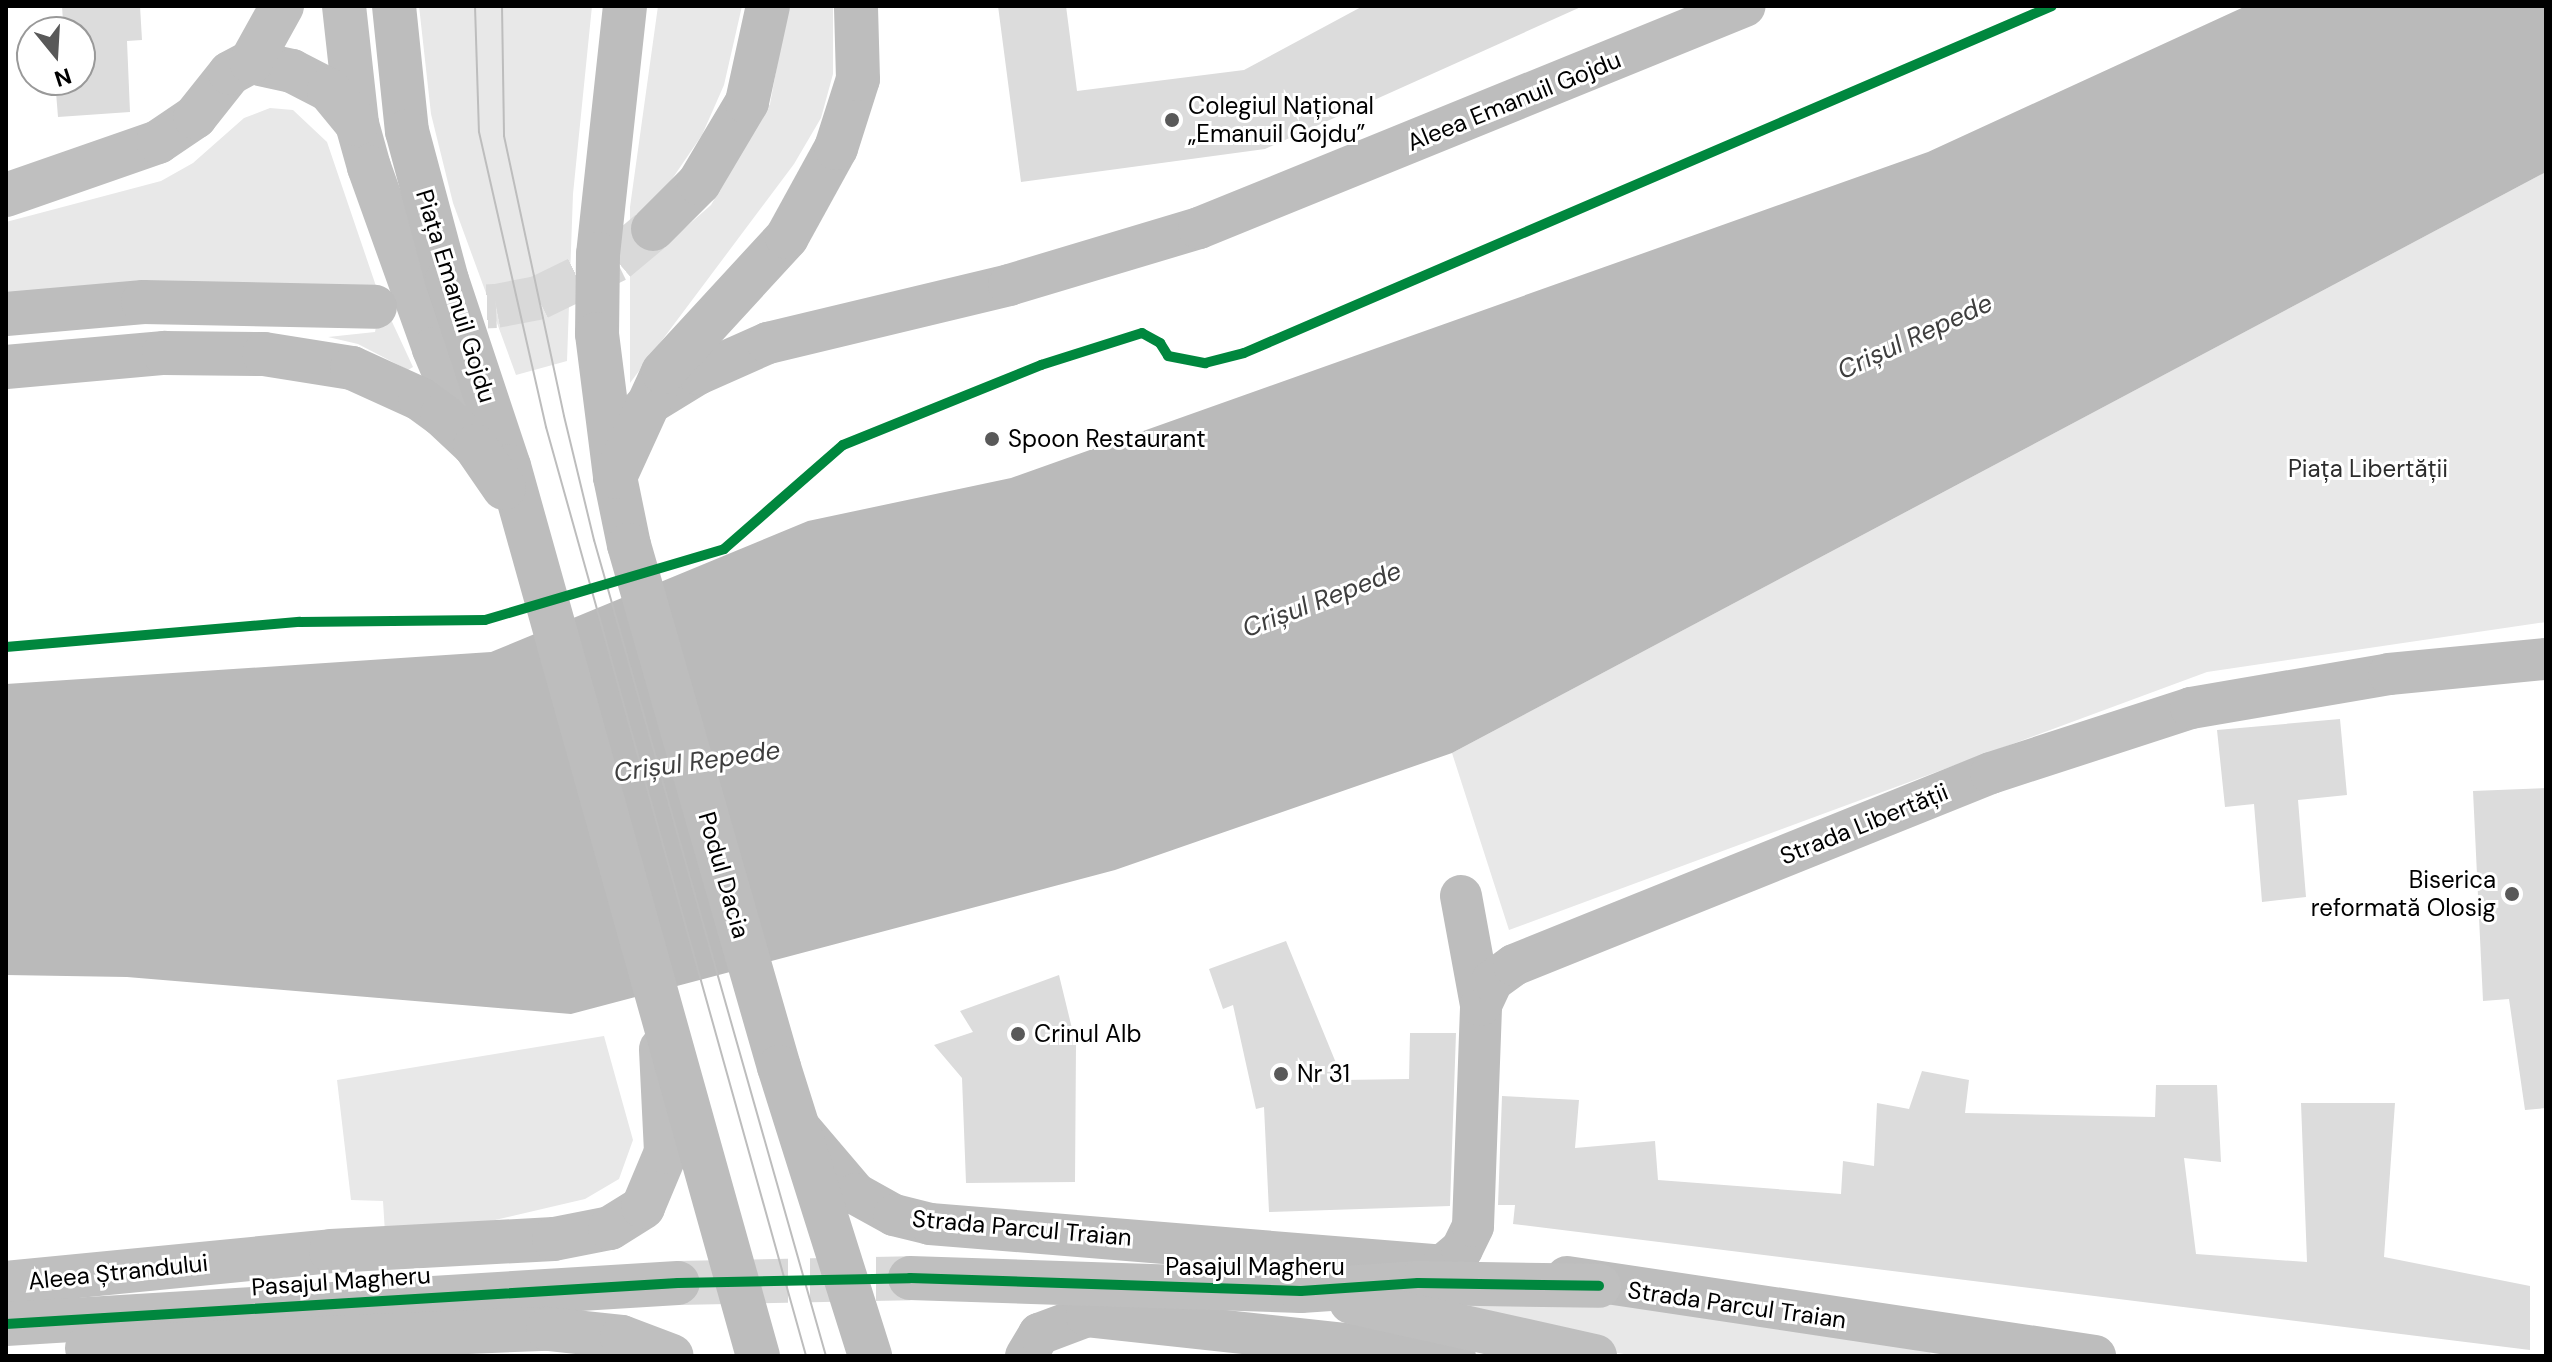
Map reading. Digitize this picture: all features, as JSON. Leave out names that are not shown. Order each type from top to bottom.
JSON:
[{"type":"main road","name":"Piața Emanuil Gojdu","points":[[394,6],[407,131],[447,280],[522,514],[665,1010]]},
{"type":"main road","points":[[615,477],[597,334],[598,254],[625,6]]},
{"type":"main road","points":[[653,229],[699,183],[747,102],[768,6]]},
{"type":"main road","points":[[615,477],[644,407],[686,343],[787,237],[808,202],[851,109],[858,79],[856,6]]},
{"type":"main road","points":[[6,314],[143,302],[375,307]]},
{"type":"main road","points":[[6,367],[96,356],[264,354],[352,368],[420,399],[475,446],[522,514]]},
{"type":"main road","name":"Podul Dacia","points":[[615,477],[629,545],[779,1067],[867,1346]]},
{"type":"main road","points":[[665,1010],[758,1356]]},
{"type":"street","points":[[6,195],[158,142],[195,117],[230,73],[251,62],[282,6]]},
{"type":"street","points":[[344,6],[357,124],[434,349],[475,446]]},
{"type":"street","name":"Aleea Emanuil Gojdu","points":[[644,407],[712,367],[768,343],[1009,285],[1199,228],[1724,11]]},
{"type":"street","points":[[251,62],[292,71],[329,90],[357,124]]},
{"type":"street","name":"Strada Libertății","points":[[1481,1005],[1492,981],[1514,965],[1991,773],[2191,708],[2389,674],[2546,659]]},
{"type":"street","points":[[1442,1266],[1462,1249],[1473,1226],[1481,1005],[1461,896]]},
{"type":"street","name":"Aleea Ștrandului","points":[[6,1283],[331,1251],[554,1239],[610,1228],[643,1207],[666,1152],[668,1120],[660,1053],[665,1010]]},
{"type":"street","name":"Strada Parcul Traian","points":[[796,1123],[856,1194],[894,1215],[930,1224],[1536,1272],[1599,1286],[1971,1347],[2095,1356]]},
{"type":"street","name":"Pasajul Magheru","points":[[910,1278],[1301,1291],[1418,1283],[1599,1286]]},
{"type":"street","name":"Pasajul Magheru","points":[[6,1324],[678,1283]]},
{"type":"street","name":"Pasajul Magheru","points":[[1301,1291],[1595,1356]]},
{"type":"street","points":[[1026,1356],[1039,1334],[1087,1316],[1455,1356]]},
{"type":"street","points":[[6,1352],[480,1343],[587,1332],[622,1337],[672,1356]]},
{"type":"green space","points":[[419,6],[592,6],[573,194],[567,361],[516,375],[453,203],[431,114]]},
{"type":"green space","points":[[658,6],[742,6],[724,85],[702,135],[670,182],[662,248],[711,205],[770,104],[788,6],[833,6],[833,74],[821,118],[794,164],[630,383],[630,207]]},
{"type":"green space","points":[[270,108],[293,110],[327,142],[377,289],[6,297],[6,222],[161,181],[193,163],[244,118]]},
{"type":"green space","name":"Piața Libertății","points":[[2546,172],[2546,622],[2207,672],[1509,930],[1452,753]]},
{"type":"green space","points":[[381,298],[413,367],[408,370],[358,344],[328,337],[375,332]]},
{"type":"green space","points":[[604,1036],[633,1140],[619,1179],[585,1199],[457,1229],[385,1233],[383,1201],[351,1200],[337,1080]]},
{"type":"green space","points":[[1472,1286],[1933,1333],[1930,1356],[1636,1356],[1467,1328]]},
{"type":"water","name":"Crișul Repede","points":[[2246,6],[2546,6],[2546,172],[1452,753],[1115,870],[571,1014],[127,977],[6,975],[6,684],[491,652],[808,521],[1011,478],[1928,152]]},
{"type":"building","points":[[62,6],[140,6],[142,40],[127,41],[130,112],[58,117],[56,96],[96,96],[96,16],[63,16]]},
{"type":"building","name":"Colegiul Național „Emanuil Gojdu”","points":[[998,6],[1066,6],[1077,91],[1244,70],[1363,6],[1583,6],[1265,149],[1021,182]]},
{"type":"building","points":[[2340,719],[2347,795],[2298,800],[2306,897],[2262,902],[2254,804],[2225,807],[2217,730]]},
{"type":"building","name":"Biserica reformată Olosig","points":[[2546,788],[2546,1108],[2525,1110],[2509,999],[2483,1001],[2473,791]]},
{"type":"building","points":[[1286,941],[1343,1080],[1409,1079],[1410,1033],[1456,1033],[1450,1206],[1269,1212],[1264,1107],[1256,1109],[1233,1005],[1223,1009],[1209,969]]},
{"type":"building","points":[[1059,975],[1076,1045],[1075,1182],[966,1183],[962,1078],[934,1045],[973,1032],[960,1011]]},
{"type":"building","points":[[1922,1071],[1969,1080],[1965,1113],[2155,1117],[2156,1085],[2217,1085],[2221,1162],[2184,1158],[2196,1254],[2307,1262],[2301,1103],[2395,1103],[2384,1257],[2530,1286],[2530,1350],[1513,1224],[1515,1205],[1498,1205],[1502,1096],[1579,1100],[1575,1148],[1655,1141],[1658,1180],[1841,1194],[1843,1161],[1874,1166],[1877,1103],[1909,1109]]},
{"type":"tunnel","points":[[421,309],[496,306],[538,298],[616,260],[653,229]]},
{"type":"tunnel","points":[[678,1283],[910,1278]]},
{"type":"tram line","points":[[475,6],[479,132],[546,427],[806,1356]]},
{"type":"tram line","points":[[502,6],[504,136],[564,416],[594,540],[826,1356]]},
{"type":"cycle path","points":[[6,647],[300,622],[485,620],[724,549],[843,445],[1041,365],[1142,333],[1160,343],[1168,356],[1205,363],[1244,353],[2052,6]]},
{"type":"cycle path","points":[[6,1324],[678,1283],[910,1278],[1301,1291],[1418,1283],[1599,1286]]},
{"type":"place","name":"Colegiul Național „Emanuil Gojdu”","points":[[1172,120]]},
{"type":"place","name":"Spoon Restaurant","points":[[992,439]]},
{"type":"place","name":"Biserica reformată Olosig","points":[[2512,894]]},
{"type":"place","name":"Crinul Alb","points":[[1018,1034]]},
{"type":"place","name":"Nr 31","points":[[1281,1074]]}]
